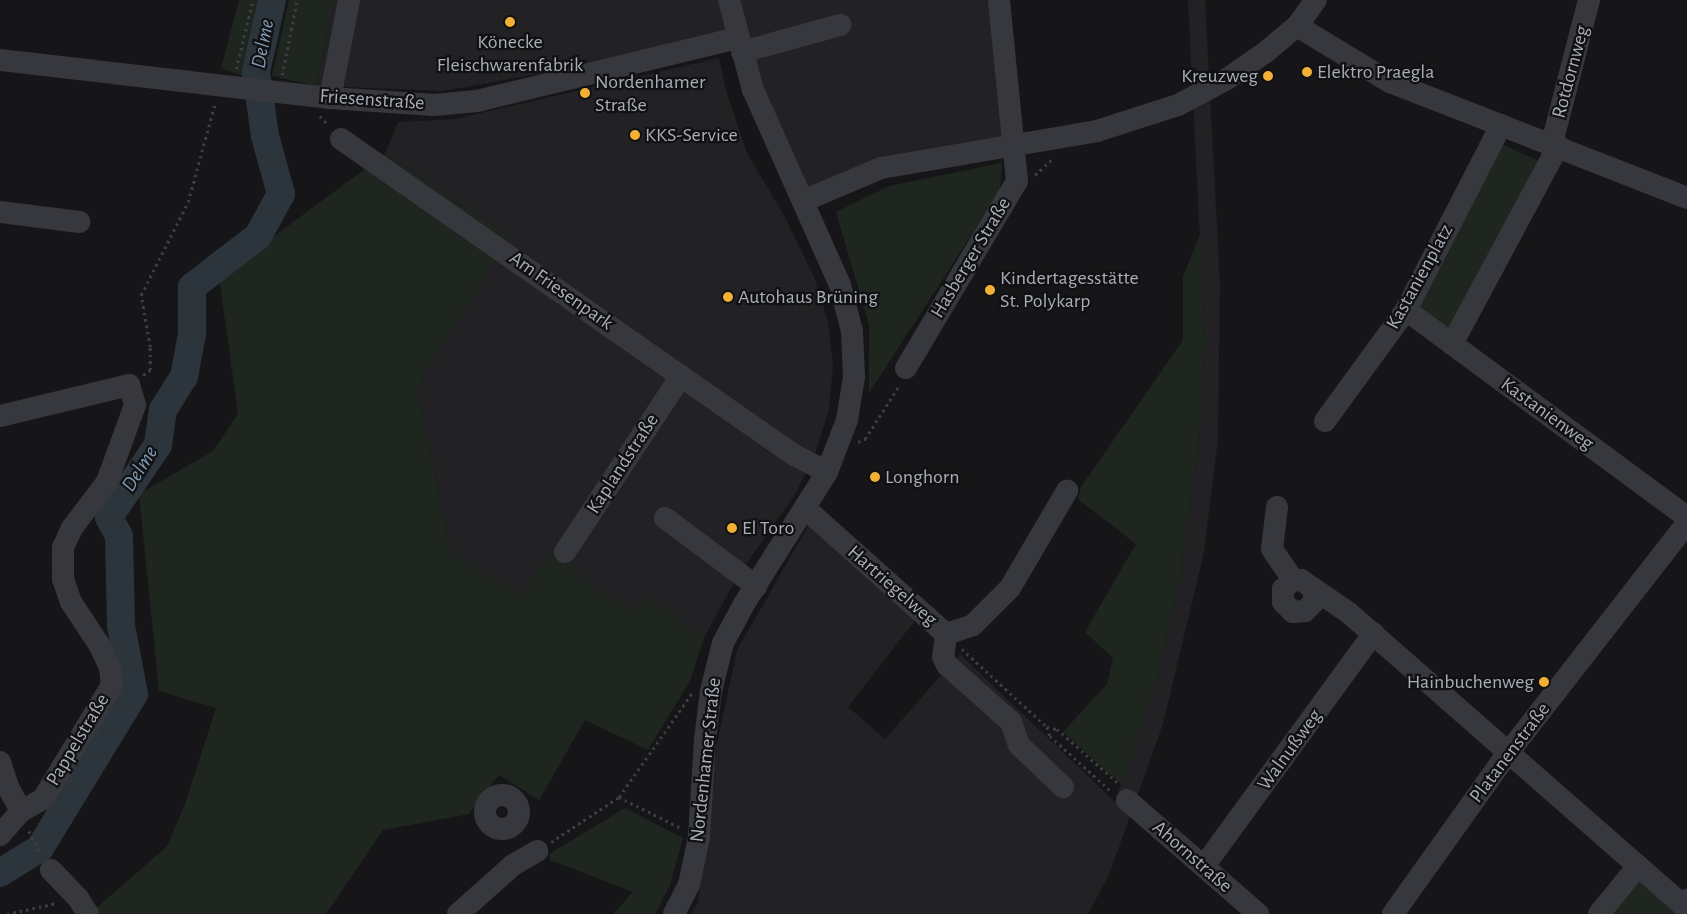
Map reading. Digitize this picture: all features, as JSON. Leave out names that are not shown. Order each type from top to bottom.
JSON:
[{"type":"street","points":[[321,97],[350,0]]},
{"type":"street","name":"Nordenhamer Straße","points":[[674,914],[689,885],[699,837],[705,739],[711,691],[723,643],[827,472],[847,420],[854,377],[852,331],[840,285],[753,90],[729,0]]},
{"type":"street","name":"Hasberger Straße","points":[[906,368],[1017,181],[999,0]]},
{"type":"street","points":[[803,201],[881,168],[1097,131],[1178,105],[1227,79],[1296,26],[1316,0]]},
{"type":"street","name":"Rotdornweg","points":[[1555,144],[1589,0]]},
{"type":"street","name":"Friesenstraße","points":[[0,60],[321,97],[434,105],[477,101],[840,25]]},
{"type":"street","points":[[1296,26],[1390,82],[1555,144],[1687,198]]},
{"type":"street","name":"Kastanienplatz","points":[[1325,421],[1406,310],[1501,125]]},
{"type":"street","name":"Am Friesenpark","points":[[341,139],[794,455],[827,472]]},
{"type":"street","points":[[1452,344],[1555,144]]},
{"type":"street","points":[[0,212],[79,222]]},
{"type":"street","name":"Kastanienweg","points":[[1406,310],[1687,517]]},
{"type":"street","name":"Kaplandstraße","points":[[565,552],[681,376]]},
{"type":"street","points":[[0,416],[129,385]]},
{"type":"street","name":"Pappelstraße","points":[[0,836],[21,811],[43,799],[112,685],[110,667],[100,646],[71,602],[63,579],[63,547],[72,528],[107,482],[134,405],[129,385]]},
{"type":"street","name":"Hartriegelweg","points":[[806,509],[946,634],[973,625],[1010,588],[1067,491]]},
{"type":"street","points":[[1277,507],[1272,549],[1293,580]]},
{"type":"street","points":[[665,518],[756,586]]},
{"type":"street","name":"Platanenstraße","points":[[1393,914],[1508,753],[1687,523]]},
{"type":"street","points":[[1314,592],[1314,602],[1308,610],[1299,613],[1289,610],[1282,596],[1283,589],[1293,580],[1306,581],[1314,592],[1374,633],[1684,906],[1687,900]]},
{"type":"street","name":"Walnußweg","points":[[1204,866],[1374,633]]},
{"type":"street","points":[[946,634],[943,657],[947,665],[1011,722],[1019,744],[1062,787]]},
{"type":"street","points":[[0,762],[9,790],[21,811]]},
{"type":"street","name":"Ahornstraße","points":[[1127,800],[1258,914]]},
{"type":"street","points":[[509,828],[513,864]]},
{"type":"street","points":[[458,914],[513,864],[537,851]]},
{"type":"street","points":[[47,865],[83,906]]},
{"type":"street","points":[[1599,914],[1638,866]]},
{"type":"path","points":[[129,385],[150,370],[150,347],[141,295],[188,202],[230,86],[253,0]]},
{"type":"path","points":[[277,91],[297,0]]},
{"type":"path","points":[[321,97],[312,107],[341,139]]},
{"type":"path","points":[[1017,181],[1036,174],[1056,154]]},
{"type":"path","points":[[840,438],[858,442],[864,439],[897,392],[906,368]]},
{"type":"path","points":[[946,634],[1047,726],[1058,729],[1119,784],[1127,800]]},
{"type":"path","points":[[537,851],[619,797],[689,693],[711,691]]},
{"type":"path","points":[[1047,726],[1050,736],[1114,793],[1127,800]]},
{"type":"path","points":[[619,797],[699,837]]},
{"type":"path","points":[[32,839],[47,865]]},
{"type":"path","points":[[7,914],[83,906]]},
{"type":"shaded area","points":[[239,0],[261,0],[243,76],[221,68]]},
{"type":"shaded area","points":[[289,0],[333,0],[317,86],[272,76]]},
{"type":"shaded area","points":[[333,0],[1005,0],[1017,138],[799,201],[727,40],[443,91],[317,86]]},
{"type":"shaded area","points":[[1188,0],[1205,0],[1220,284],[1218,439],[1204,552],[1163,724],[1109,875],[1088,914],[691,914],[698,903],[716,748],[737,650],[810,523],[920,614],[848,707],[885,739],[960,654],[1115,802],[1158,675],[1180,579],[1199,441],[1205,340]]},
{"type":"shaded area","points":[[719,58],[727,94],[747,153],[785,217],[814,277],[828,321],[833,366],[829,409],[816,451],[796,493],[737,577],[704,638],[645,596],[632,614],[551,555],[522,594],[451,553],[417,387],[509,237],[385,154],[398,122],[455,119]]},
{"type":"shaded area","points":[[1497,142],[1543,163],[1450,332],[1417,307]]},
{"type":"shaded area","points":[[385,154],[509,237],[417,387],[451,553],[522,594],[551,554],[632,614],[644,595],[704,638],[690,681],[648,750],[585,720],[539,800],[499,775],[469,814],[383,830],[326,914],[96,914],[93,911],[167,846],[185,804],[216,708],[159,691],[139,494],[213,451],[238,414],[219,277]]},
{"type":"shaded area","points":[[1002,163],[1000,191],[869,393],[869,325],[836,212],[889,186]]},
{"type":"shaded area","points":[[1200,235],[1205,340],[1199,441],[1180,579],[1158,675],[1122,785],[1063,732],[1107,684],[1113,658],[1085,632],[1136,544],[1078,499],[1081,487],[1183,340],[1183,276]]},
{"type":"shaded area","points":[[625,808],[683,838],[670,885],[655,914],[613,914],[633,892],[550,860],[549,854]]},
{"type":"shaded area","points":[[1638,879],[1680,914],[1610,914]]},
{"type":"waterway","name":"Delme","points":[[0,873],[40,848],[134,694],[121,626],[119,536],[109,517],[158,445],[163,410],[184,377],[192,334],[192,287],[258,236],[281,194],[265,136],[256,72],[272,0]]},
{"type":"place","name":"Könecke Fleischwarenfabrik","points":[[510,22]]},
{"type":"place","name":"Elektro Praegla","points":[[1307,72]]},
{"type":"place","name":"Kreuzweg","points":[[1268,76]]},
{"type":"place","name":"Nordenhamer Straße","points":[[585,93]]},
{"type":"place","name":"KKS-Service","points":[[635,135]]},
{"type":"place","name":"Kindertagesstätte St. Polykarp","points":[[990,290]]},
{"type":"place","name":"Autohaus Brüning","points":[[728,297]]},
{"type":"place","name":"Longhorn","points":[[875,477]]},
{"type":"place","name":"El Toro","points":[[732,528]]},
{"type":"place","name":"Hainbuchenweg","points":[[1544,682]]}]
